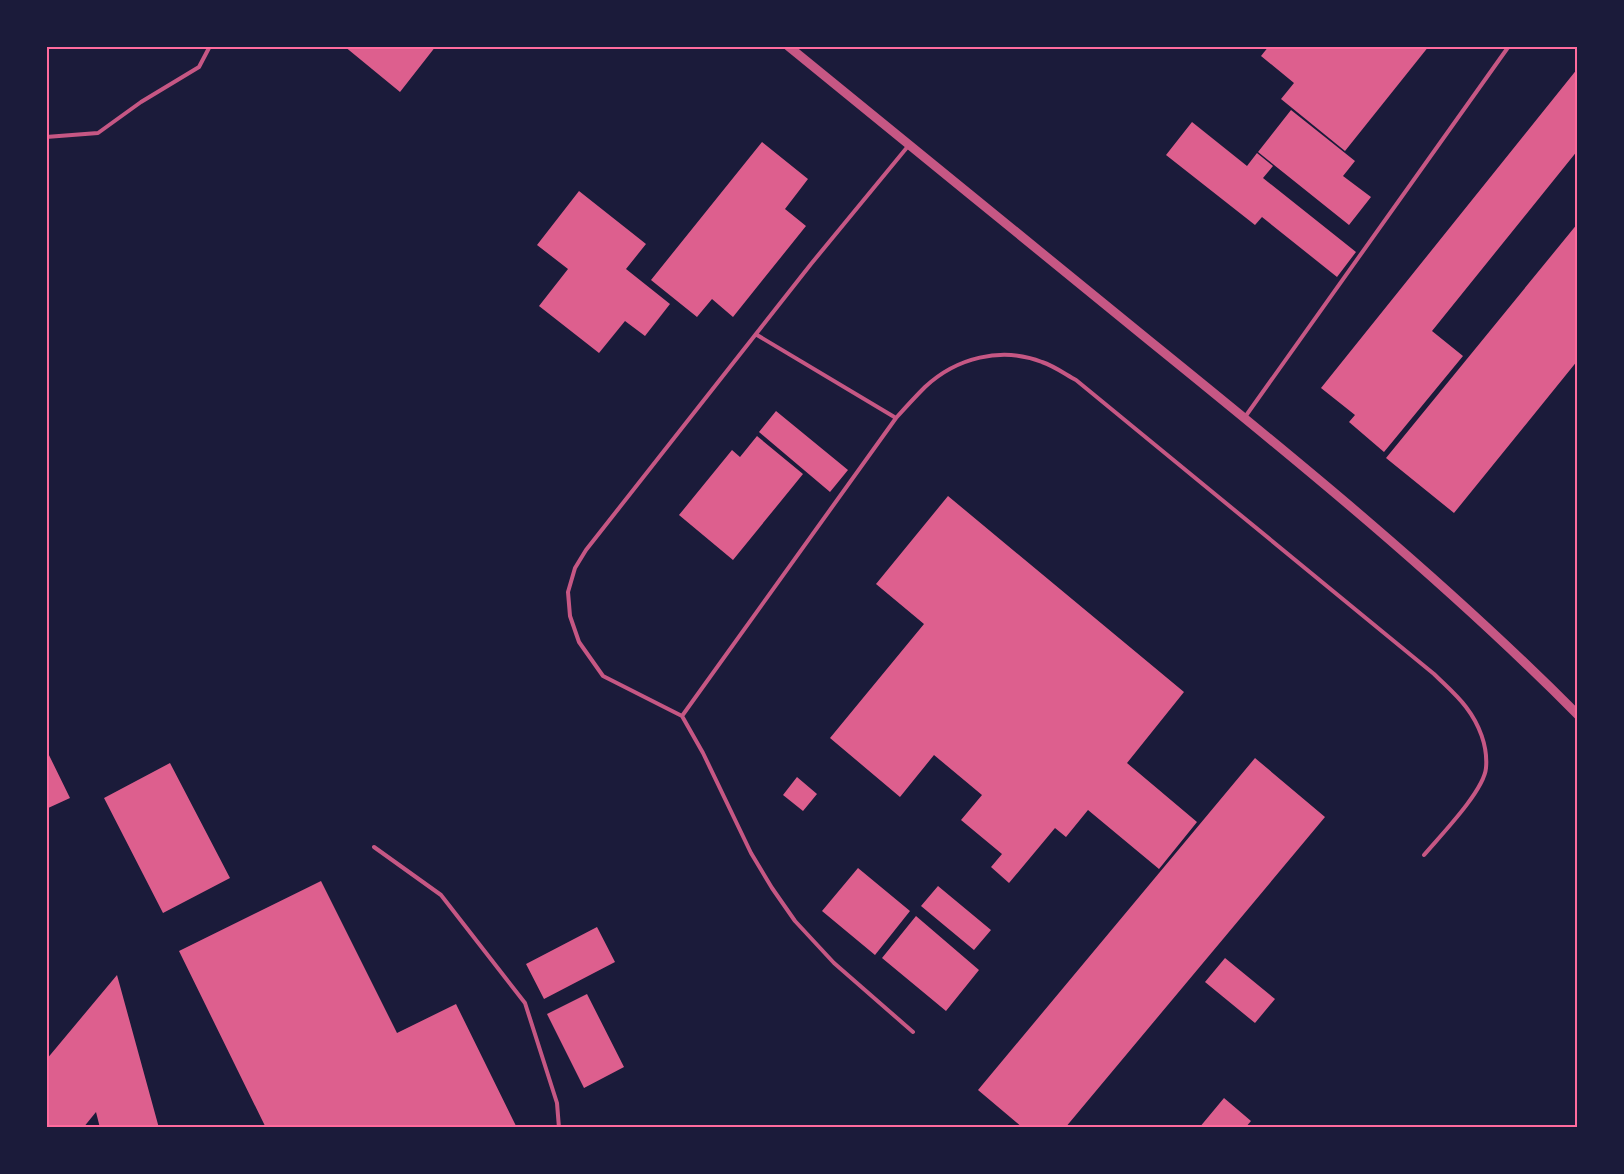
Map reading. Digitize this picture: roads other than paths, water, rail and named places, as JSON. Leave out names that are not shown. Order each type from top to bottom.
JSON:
[{"type":"street","points":[[788,46],[1245,417],[1448,590],[1578,715]]},
{"type":"lane","points":[[46,137],[98,133],[141,102],[199,67],[210,46]]},
{"type":"lane","points":[[1245,417],[1508,46]]},
{"type":"lane","points":[[909,145],[811,264],[586,550],[575,568],[568,592],[570,616],[579,642],[603,676],[682,716],[703,753],[752,853],[772,888],[795,921],[834,963],[913,1032]]},
{"type":"lane","points":[[757,335],[896,418]]},
{"type":"lane","points":[[682,716],[896,418],[926,387],[945,372],[964,362],[989,355],[1014,354],[1042,362],[1076,380],[1434,674],[1465,705],[1477,723],[1484,743],[1486,769],[1477,790],[1424,855]]},
{"type":"lane","points":[[374,847],[442,895],[525,1003],[557,1103],[559,1128]]}]
